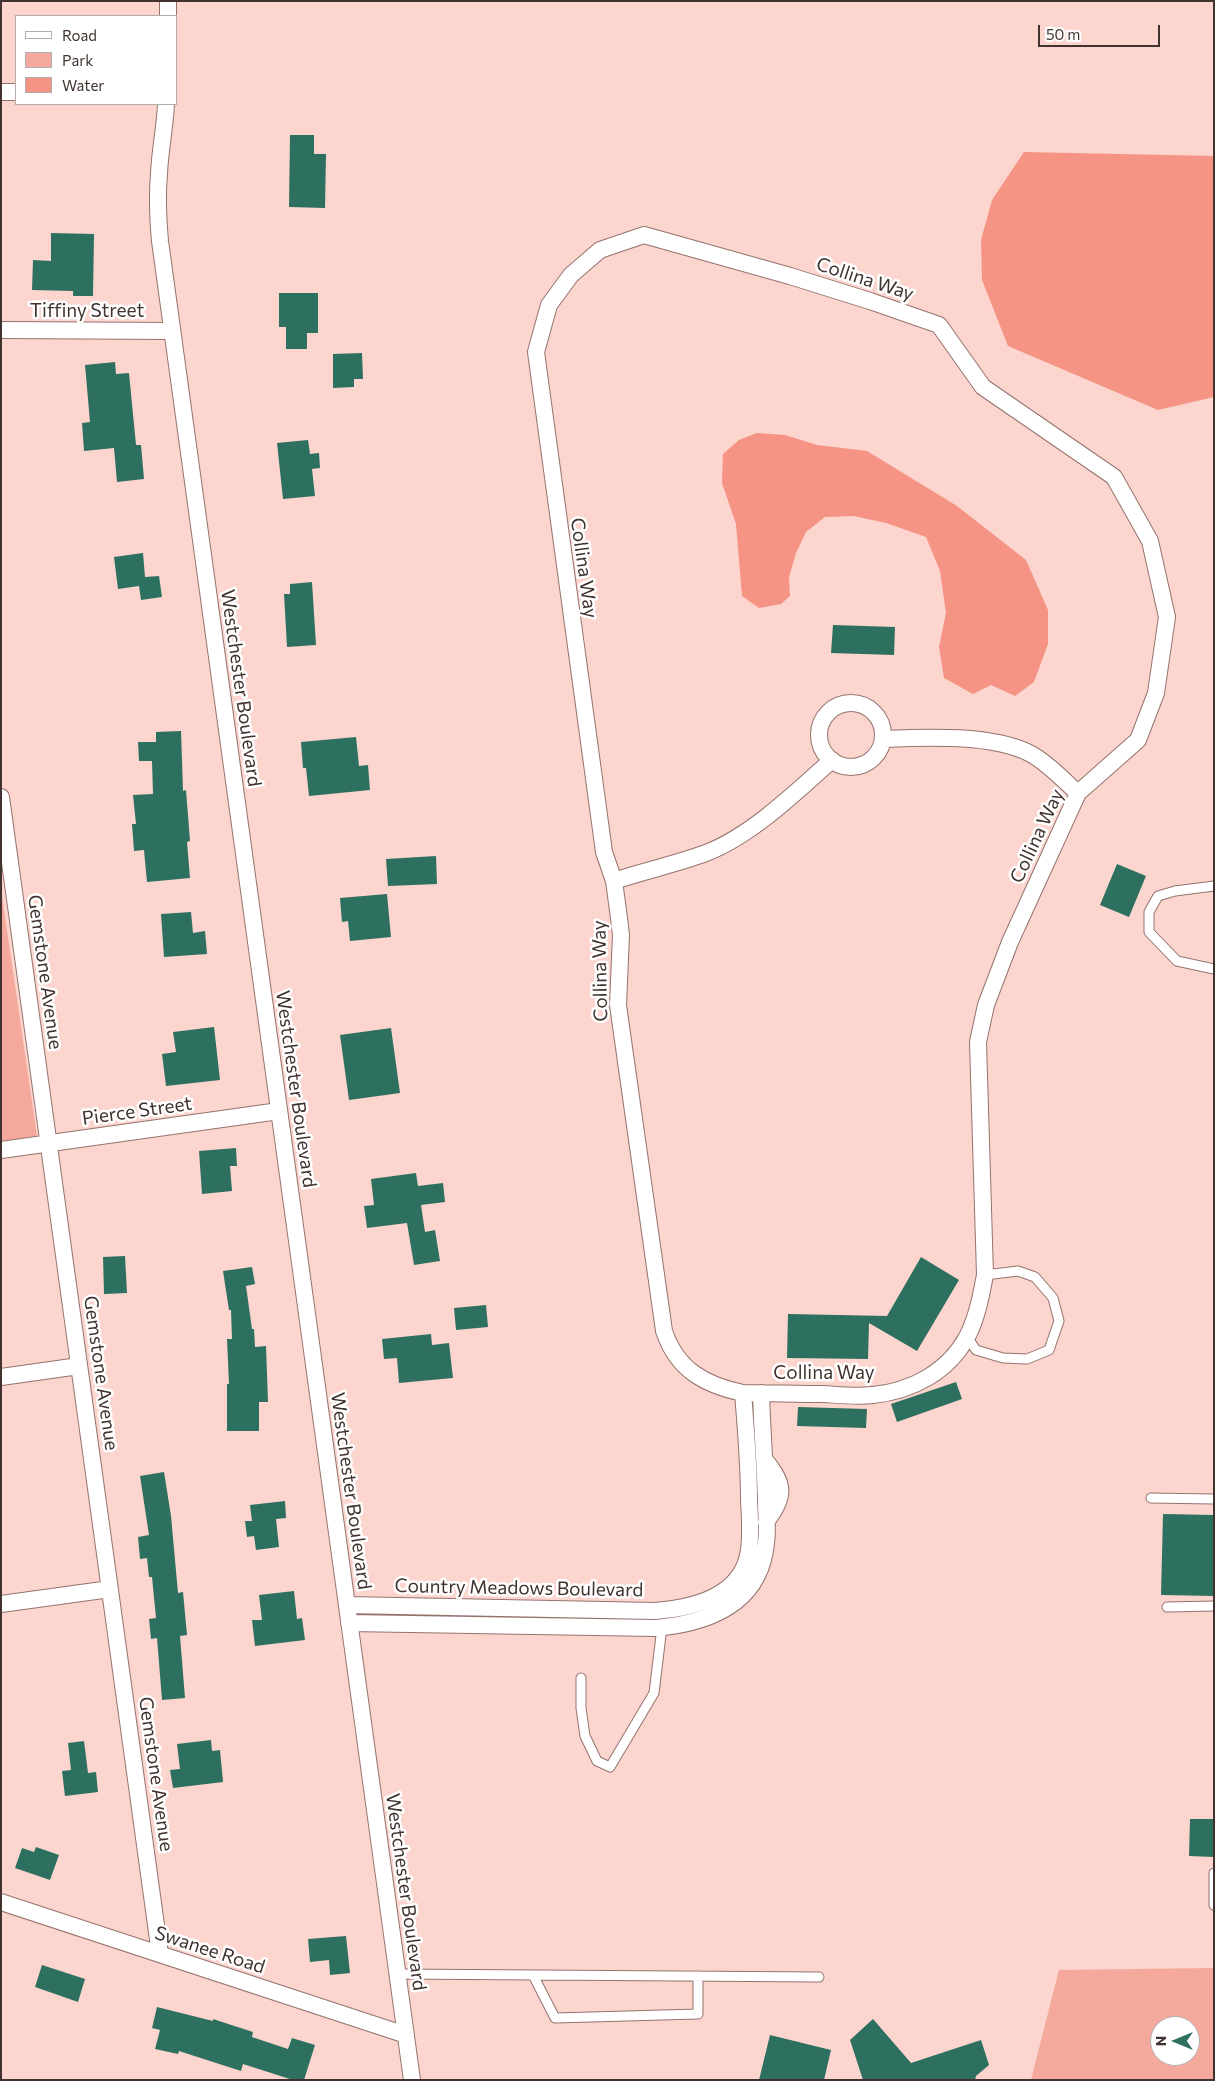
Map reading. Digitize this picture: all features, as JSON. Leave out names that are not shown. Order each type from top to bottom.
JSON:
[{"type":"street","points":[[168,1],[168,15]]},
{"type":"street","points":[[1,92],[15,92]]},
{"type":"street","name":"Westchester Boulevard","points":[[166,105],[165,130],[159,174],[158,218],[172,331],[412,2080]]},
{"type":"street","name":"Collina Way","points":[[644,235],[870,300],[939,325],[984,388],[1114,477],[1150,541],[1167,617],[1156,693],[1138,740],[1078,793],[1010,942],[981,1024],[978,1042],[985,1275],[979,1308],[967,1337],[952,1358],[934,1375],[915,1385],[873,1395],[743,1393],[706,1382],[685,1367],[674,1354],[664,1331],[618,1005],[621,935],[614,881],[604,852],[564,570],[536,352],[549,305],[571,275],[600,250],[644,235]]},
{"type":"street","name":"Tiffiny Street","points":[[1,330],[172,331]]},
{"type":"street","points":[[854,703],[871,709],[881,724],[883,739],[879,750],[866,763],[858,766],[849,766],[832,760],[821,745],[820,736],[824,719],[837,706],[854,703]]},
{"type":"street","points":[[883,739],[949,739],[994,742],[1013,746],[1032,755],[1049,767],[1078,793]]},
{"type":"street","points":[[614,881],[706,853],[738,836],[788,799],[832,760]]},
{"type":"street","name":"Gemstone Avenue","points":[[1,797],[160,1954]]},
{"type":"street","name":"Pierce Street","points":[[1,1150],[279,1111]]},
{"type":"street","points":[[1,1377],[80,1366]]},
{"type":"street","name":"Country Meadows Boulevard","points":[[349,1623],[662,1627],[680,1626],[713,1616],[730,1607],[751,1585],[762,1561],[766,1542],[766,1522],[778,1504],[781,1493],[779,1482],[758,1450],[743,1393]]},
{"type":"street","name":"Country Meadows Boulevard","points":[[347,1605],[661,1610],[691,1607],[707,1602],[721,1594],[742,1570],[749,1550],[761,1393]]},
{"type":"street","points":[[728,1587],[740,1598]]},
{"type":"street","points":[[1,1604],[110,1588]]},
{"type":"street","name":"Country Meadows Boulevard","points":[[661,1610],[662,1627]]},
{"type":"street","name":"Swanee Road","points":[[1,1902],[406,2035]]},
{"type":"lane","points":[[1214,886],[1175,891],[1158,896],[1149,912],[1149,932],[1178,961],[1214,969]]},
{"type":"lane","points":[[967,1337],[976,1350],[1003,1358],[1026,1359],[1049,1350],[1059,1321],[1053,1298],[1035,1277],[1018,1271],[985,1275]]},
{"type":"lane","points":[[1151,1498],[1214,1499]]},
{"type":"lane","points":[[1167,1607],[1214,1606]]},
{"type":"lane","points":[[581,1678],[581,1708],[586,1736],[597,1761],[610,1768],[654,1692],[662,1627]]},
{"type":"lane","points":[[1214,1874],[1214,1905]]},
{"type":"lane","points":[[398,1974],[820,1977]]},
{"type":"lane","points":[[533,1975],[555,2018],[698,2014],[698,1976]]},
{"type":"green space","points":[[1,889],[37,1136],[1,1141]]},
{"type":"green space","points":[[1214,1968],[1214,2080],[1031,2080],[1059,1970]]},
{"type":"water","points":[[1024,152],[1214,156],[1214,397],[1158,410],[1008,346],[982,280],[981,240],[992,200]]},
{"type":"water","points":[[757,433],[785,435],[817,445],[867,451],[957,506],[1026,560],[1048,610],[1048,644],[1034,682],[1015,696],[991,685],[973,694],[944,678],[939,647],[946,613],[940,571],[926,537],[886,523],[854,516],[825,517],[806,532],[796,553],[789,577],[790,596],[781,604],[759,608],[742,596],[736,524],[722,483],[723,454],[739,440]]},
{"type":"building","points":[[290,135],[314,135],[314,154],[326,154],[325,208],[289,207]]},
{"type":"building","points":[[51,233],[94,234],[93,296],[73,296],[73,291],[32,290],[33,260],[51,261]]},
{"type":"building","points":[[279,293],[318,293],[318,333],[307,333],[307,349],[286,349],[286,327],[279,327]]},
{"type":"building","points":[[362,353],[363,379],[354,379],[354,387],[333,388],[333,354]]},
{"type":"building","points":[[115,362],[116,374],[129,373],[136,445],[141,445],[144,479],[117,482],[114,448],[84,451],[82,423],[90,422],[85,365]]},
{"type":"building","points":[[308,440],[310,454],[319,453],[320,468],[312,469],[315,496],[283,499],[277,443]]},
{"type":"building","points":[[143,553],[145,577],[159,576],[162,597],[141,600],[139,586],[118,589],[114,557]]},
{"type":"building","points":[[312,582],[316,645],[287,647],[284,594],[290,594],[290,584]]},
{"type":"building","points":[[833,625],[895,627],[894,655],[831,653]]},
{"type":"building","points":[[181,731],[183,791],[186,790],[190,841],[187,842],[190,878],[147,882],[144,850],[134,851],[132,824],[136,824],[133,795],[153,794],[152,761],[139,761],[138,742],[156,742],[156,732]]},
{"type":"building","points":[[356,737],[359,766],[368,765],[370,790],[309,796],[306,768],[303,768],[301,742]]},
{"type":"building","points":[[436,856],[437,884],[388,886],[386,859]]},
{"type":"building","points":[[1117,864],[1146,876],[1129,917],[1100,905]]},
{"type":"building","points":[[387,894],[391,937],[350,941],[348,921],[342,922],[340,898]]},
{"type":"building","points":[[191,912],[193,933],[205,931],[207,954],[164,957],[161,914]]},
{"type":"building","points":[[214,1027],[220,1080],[166,1086],[162,1054],[176,1052],[173,1032]]},
{"type":"building","points":[[391,1028],[400,1093],[349,1100],[340,1035]]},
{"type":"building","points":[[236,1148],[237,1166],[230,1166],[232,1191],[202,1194],[199,1151]]},
{"type":"building","points":[[416,1173],[418,1186],[443,1183],[445,1202],[421,1205],[425,1232],[435,1230],[440,1261],[414,1265],[407,1223],[367,1228],[364,1206],[374,1205],[371,1179]]},
{"type":"building","points":[[125,1256],[127,1293],[104,1294],[103,1257]]},
{"type":"building","points":[[921,1257],[959,1280],[917,1351],[869,1323],[868,1359],[787,1358],[788,1314],[887,1316]]},
{"type":"building","points":[[252,1267],[255,1284],[246,1286],[252,1329],[254,1329],[255,1347],[266,1346],[268,1402],[259,1402],[259,1431],[227,1431],[227,1384],[229,1384],[227,1339],[232,1339],[231,1310],[229,1310],[223,1271]]},
{"type":"building","points":[[486,1305],[488,1327],[456,1330],[454,1308]]},
{"type":"building","points":[[431,1334],[432,1345],[449,1343],[453,1378],[399,1383],[397,1358],[384,1359],[382,1339]]},
{"type":"building","points":[[956,1382],[962,1399],[897,1422],[891,1404]]},
{"type":"building","points":[[798,1407],[867,1409],[866,1428],[797,1426]]},
{"type":"building","points":[[164,1472],[171,1516],[178,1593],[183,1592],[187,1635],[180,1636],[185,1698],[162,1700],[157,1638],[151,1639],[149,1619],[156,1618],[152,1577],[149,1577],[147,1558],[140,1559],[138,1537],[149,1535],[140,1476]]},
{"type":"building","points":[[285,1501],[286,1518],[276,1519],[279,1547],[256,1550],[254,1536],[247,1537],[245,1521],[252,1521],[250,1505]]},
{"type":"building","points":[[1163,1514],[1214,1515],[1214,1596],[1161,1595]]},
{"type":"building","points":[[294,1591],[297,1619],[302,1618],[305,1640],[255,1646],[252,1620],[262,1620],[259,1595]]},
{"type":"building","points":[[211,1740],[212,1751],[220,1750],[223,1782],[173,1788],[170,1770],[180,1769],[177,1744]]},
{"type":"building","points":[[84,1741],[88,1773],[96,1772],[98,1792],[65,1796],[62,1771],[71,1770],[68,1743]]},
{"type":"building","points":[[1190,1819],[1214,1819],[1214,1857],[1189,1856]]},
{"type":"building","points":[[36,1847],[59,1855],[50,1880],[15,1868],[22,1848],[34,1852]]},
{"type":"building","points":[[346,1936],[350,1973],[330,1975],[329,1960],[310,1962],[308,1939]]},
{"type":"building","points":[[42,1965],[85,1979],[78,2002],[35,1987]]},
{"type":"building","points":[[157,2007],[213,2021],[213,2019],[253,2032],[252,2037],[288,2049],[292,2038],[315,2045],[304,2080],[293,2080],[243,2064],[241,2071],[179,2051],[178,2054],[155,2049],[160,2030],[152,2028]]},
{"type":"building","points":[[873,2019],[911,2063],[981,2040],[989,2065],[976,2076],[975,2080],[863,2080],[850,2040]]},
{"type":"building","points":[[770,2035],[831,2050],[824,2080],[759,2080]]}]
